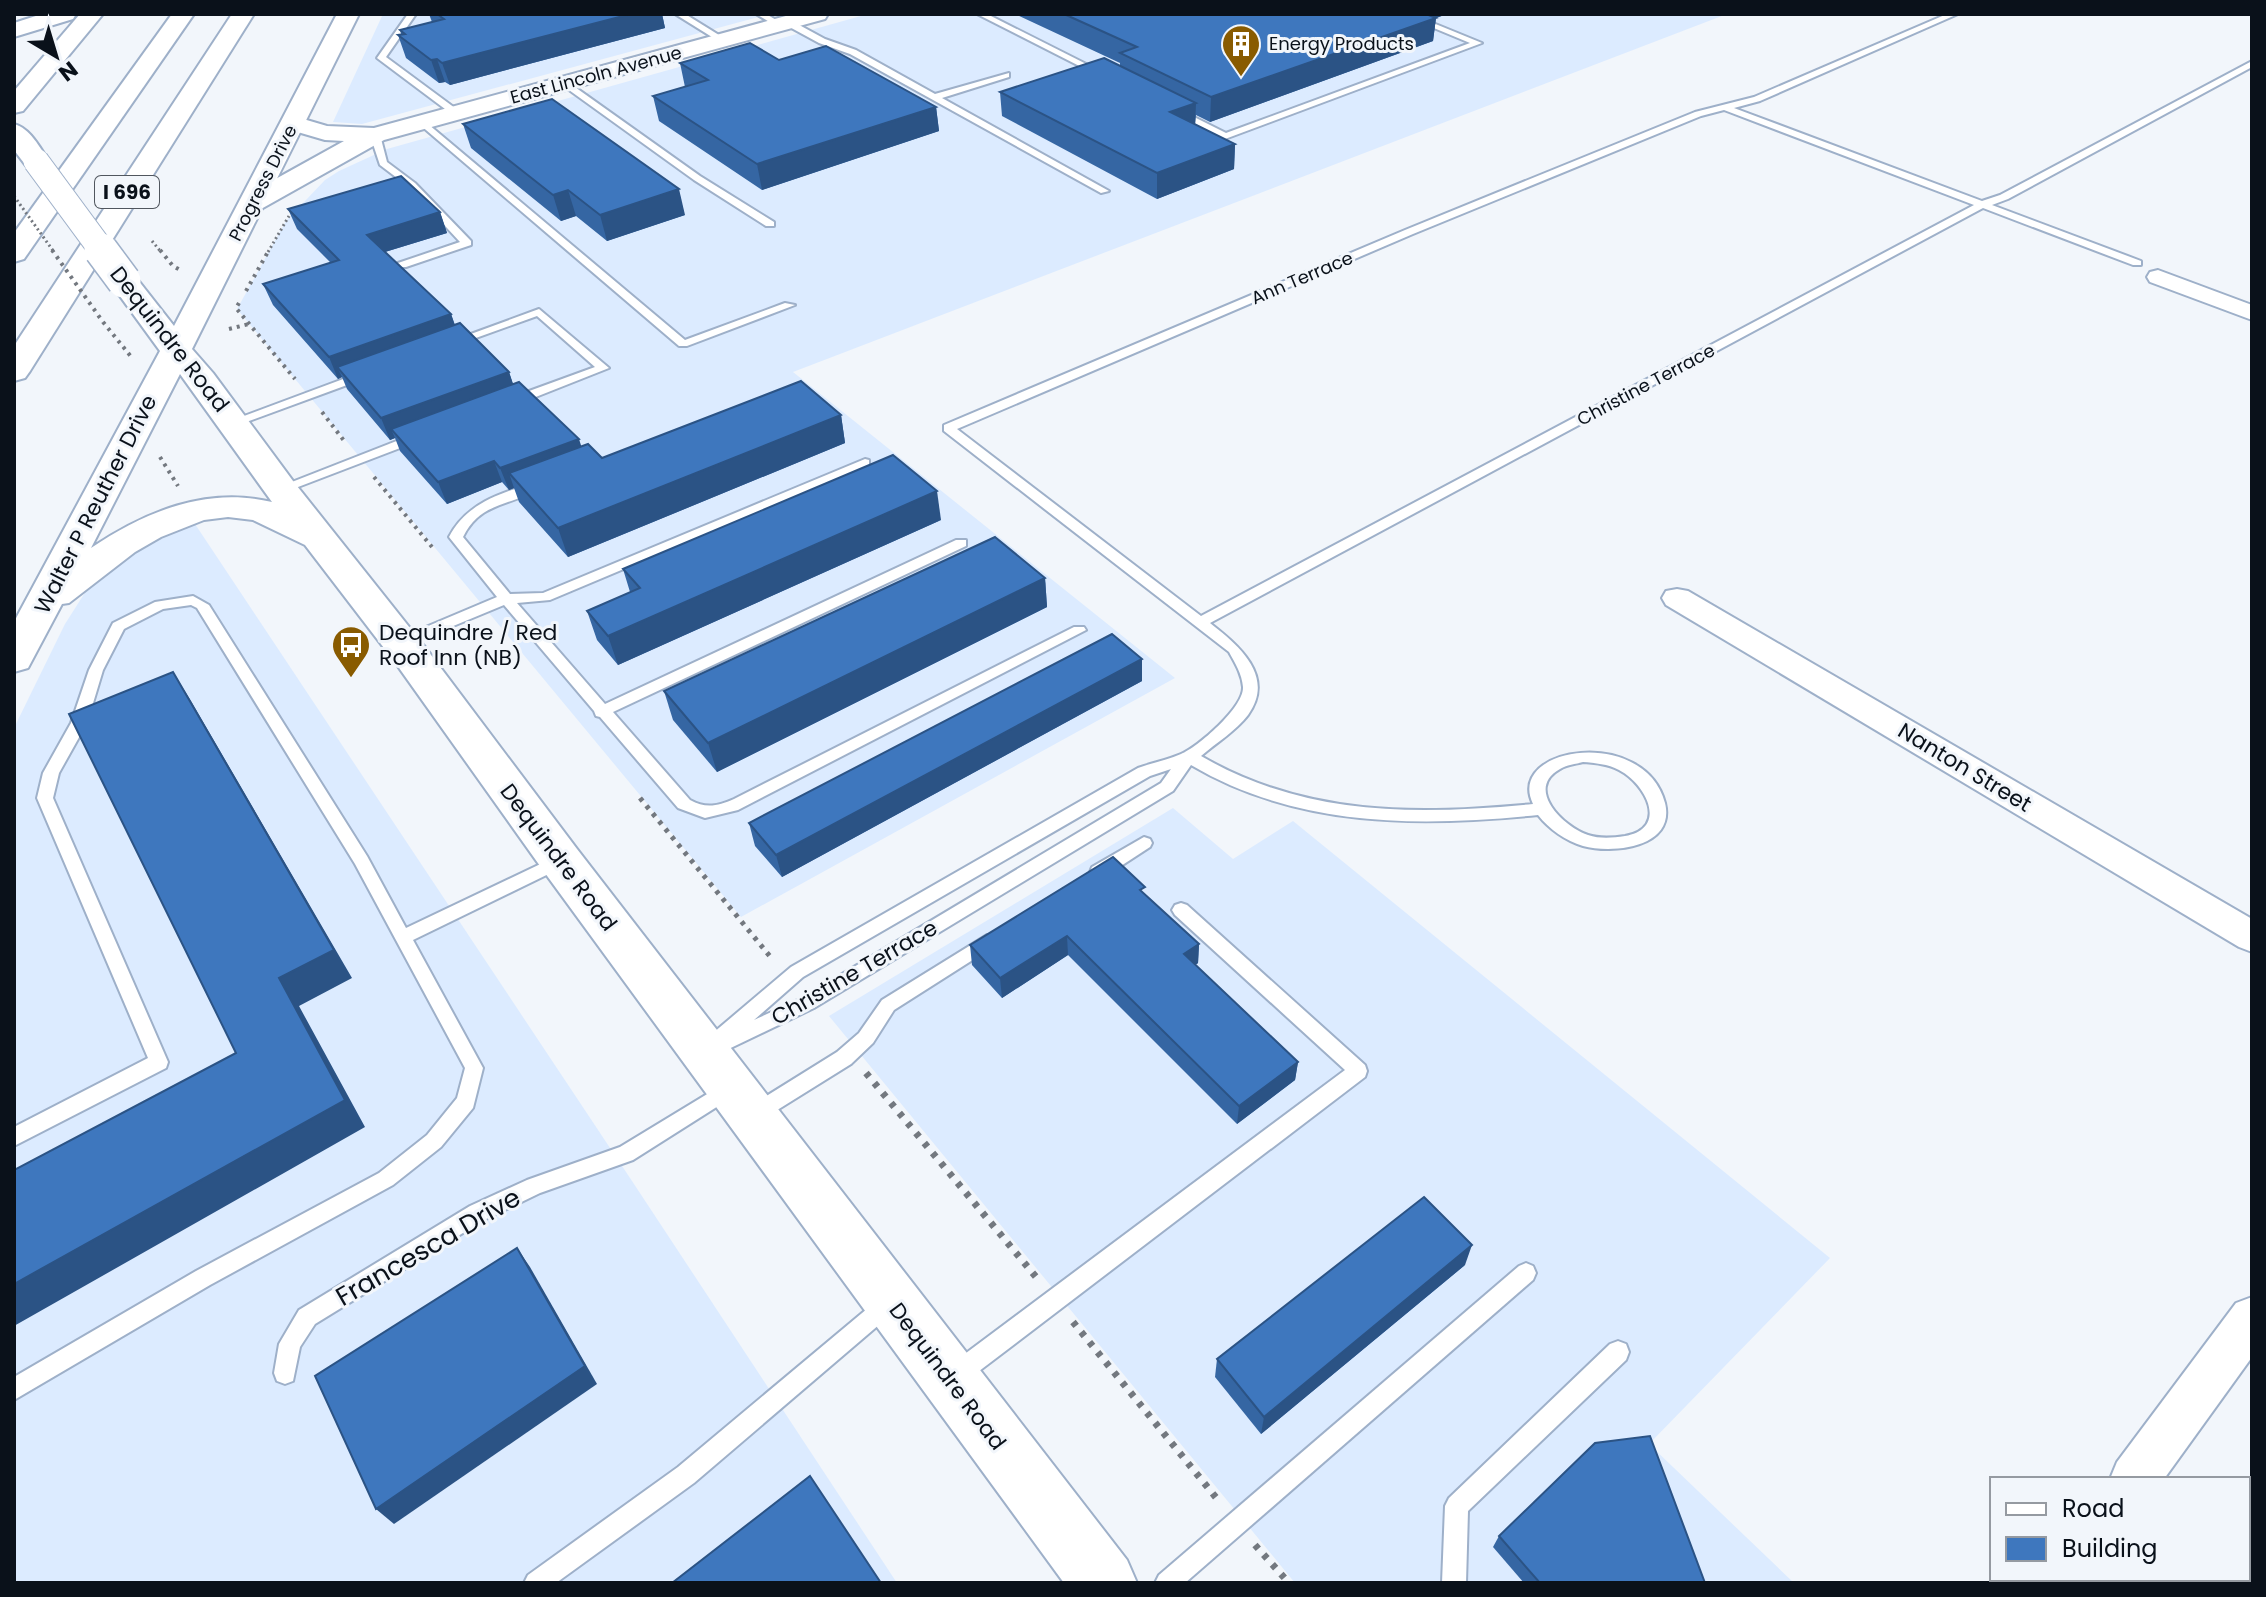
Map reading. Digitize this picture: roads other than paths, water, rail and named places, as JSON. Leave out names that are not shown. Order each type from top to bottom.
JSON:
[{"type":"main road","points":[[14,30],[65,14]]},
{"type":"main road","points":[[14,106],[92,14]]},
{"type":"main road","name":"I 696","points":[[14,253],[183,14]]},
{"type":"main road","name":"I 696","points":[[14,371],[243,14]]},
{"type":"main road","name":"Progress Drive","points":[[175,349],[348,14]]},
{"type":"main road","name":"Dequindre Road","points":[[14,132],[1104,1583]]},
{"type":"main road","name":"Walter P Reuther Drive","points":[[14,659],[175,349]]},
{"type":"main road","points":[[44,603],[126,541],[195,513],[224,508],[259,510],[318,539]]},
{"type":"street","name":"East Lincoln Avenue","points":[[252,203],[375,135],[723,40],[775,20],[817,14]]},
{"type":"street","name":"East Lincoln Avenue","points":[[293,123],[325,133],[375,135]]},
{"type":"street","points":[[2158,277],[2252,313]]},
{"type":"street","name":"Nanton Street","points":[[1677,598],[2252,937]]},
{"type":"street","points":[[2135,1477],[2252,1319]]},
{"type":"lane","points":[[412,14],[381,58],[456,113]]},
{"type":"lane","points":[[679,14],[723,40]]},
{"type":"lane","points":[[984,14],[1111,79]]},
{"type":"lane","points":[[1168,108],[1225,136],[1478,43],[1404,14]]},
{"type":"lane","name":"Ann Terrace","points":[[1201,622],[948,428],[1409,232],[1698,114],[1757,99],[1954,14]]},
{"type":"lane","points":[[775,20],[853,52],[1104,191]]},
{"type":"lane","name":"Christine Terrace","points":[[730,1084],[808,1003],[1167,787],[1190,757],[1243,713],[1252,684],[1248,668],[1234,649],[1201,622],[1981,205],[2004,197],[2252,64]]},
{"type":"lane","points":[[935,97],[1006,75]]},
{"type":"lane","points":[[565,83],[697,178],[770,224]]},
{"type":"lane","points":[[1724,107],[2137,263]]},
{"type":"lane","points":[[422,122],[683,344],[789,305]]},
{"type":"lane","points":[[375,135],[383,163],[412,185],[467,243],[402,265]]},
{"type":"lane","points":[[396,189],[412,185]]},
{"type":"lane","points":[[438,348],[539,312],[603,368],[502,405]]},
{"type":"lane","points":[[234,422],[381,369]]},
{"type":"lane","points":[[280,489],[431,432]]},
{"type":"lane","points":[[400,643],[506,599],[545,597],[865,463]]},
{"type":"lane","points":[[549,482],[476,510],[461,523],[456,537],[601,712],[684,804],[697,813],[714,814],[1079,630]]},
{"type":"lane","points":[[601,712],[961,543]]},
{"type":"lane","points":[[14,1137],[159,1062],[45,798],[51,773],[79,723],[96,670],[118,626],[137,615],[179,600],[193,600],[202,605],[361,860],[474,1068],[466,1102],[434,1141],[386,1179],[203,1278],[14,1389]]},
{"type":"lane","points":[[1190,757],[1234,784],[1326,809],[1465,817],[1540,809],[1565,833],[1583,841],[1612,844],[1638,839],[1650,830],[1657,819],[1659,806],[1653,790],[1624,765],[1583,756],[1564,759],[1548,767],[1538,779],[1536,793],[1540,809]]},
{"type":"lane","name":"Christine Terrace","points":[[730,1084],[788,978],[1144,772],[1190,757]]},
{"type":"lane","points":[[1077,886],[1144,843]]},
{"type":"lane","points":[[403,937],[561,861]]},
{"type":"lane","points":[[950,1379],[1358,1071],[1181,910]]},
{"type":"lane","points":[[730,1084],[812,1080],[866,1038],[888,1005],[1009,928]]},
{"type":"lane","name":"Francesca Drive","points":[[285,1373],[290,1344],[307,1317],[477,1213],[534,1186],[626,1154],[730,1084]]},
{"type":"lane","points":[[1167,1583],[1526,1273]]},
{"type":"lane","points":[[536,1583],[686,1475],[892,1302]]},
{"type":"lane","points":[[1454,1583],[1457,1506],[1618,1352]]},
{"type":"place","name":"Energy Products","points":[[1241,78]]},
{"type":"place","name":"Dequindre / Red Roof Inn (NB)","points":[[351,679]]}]
